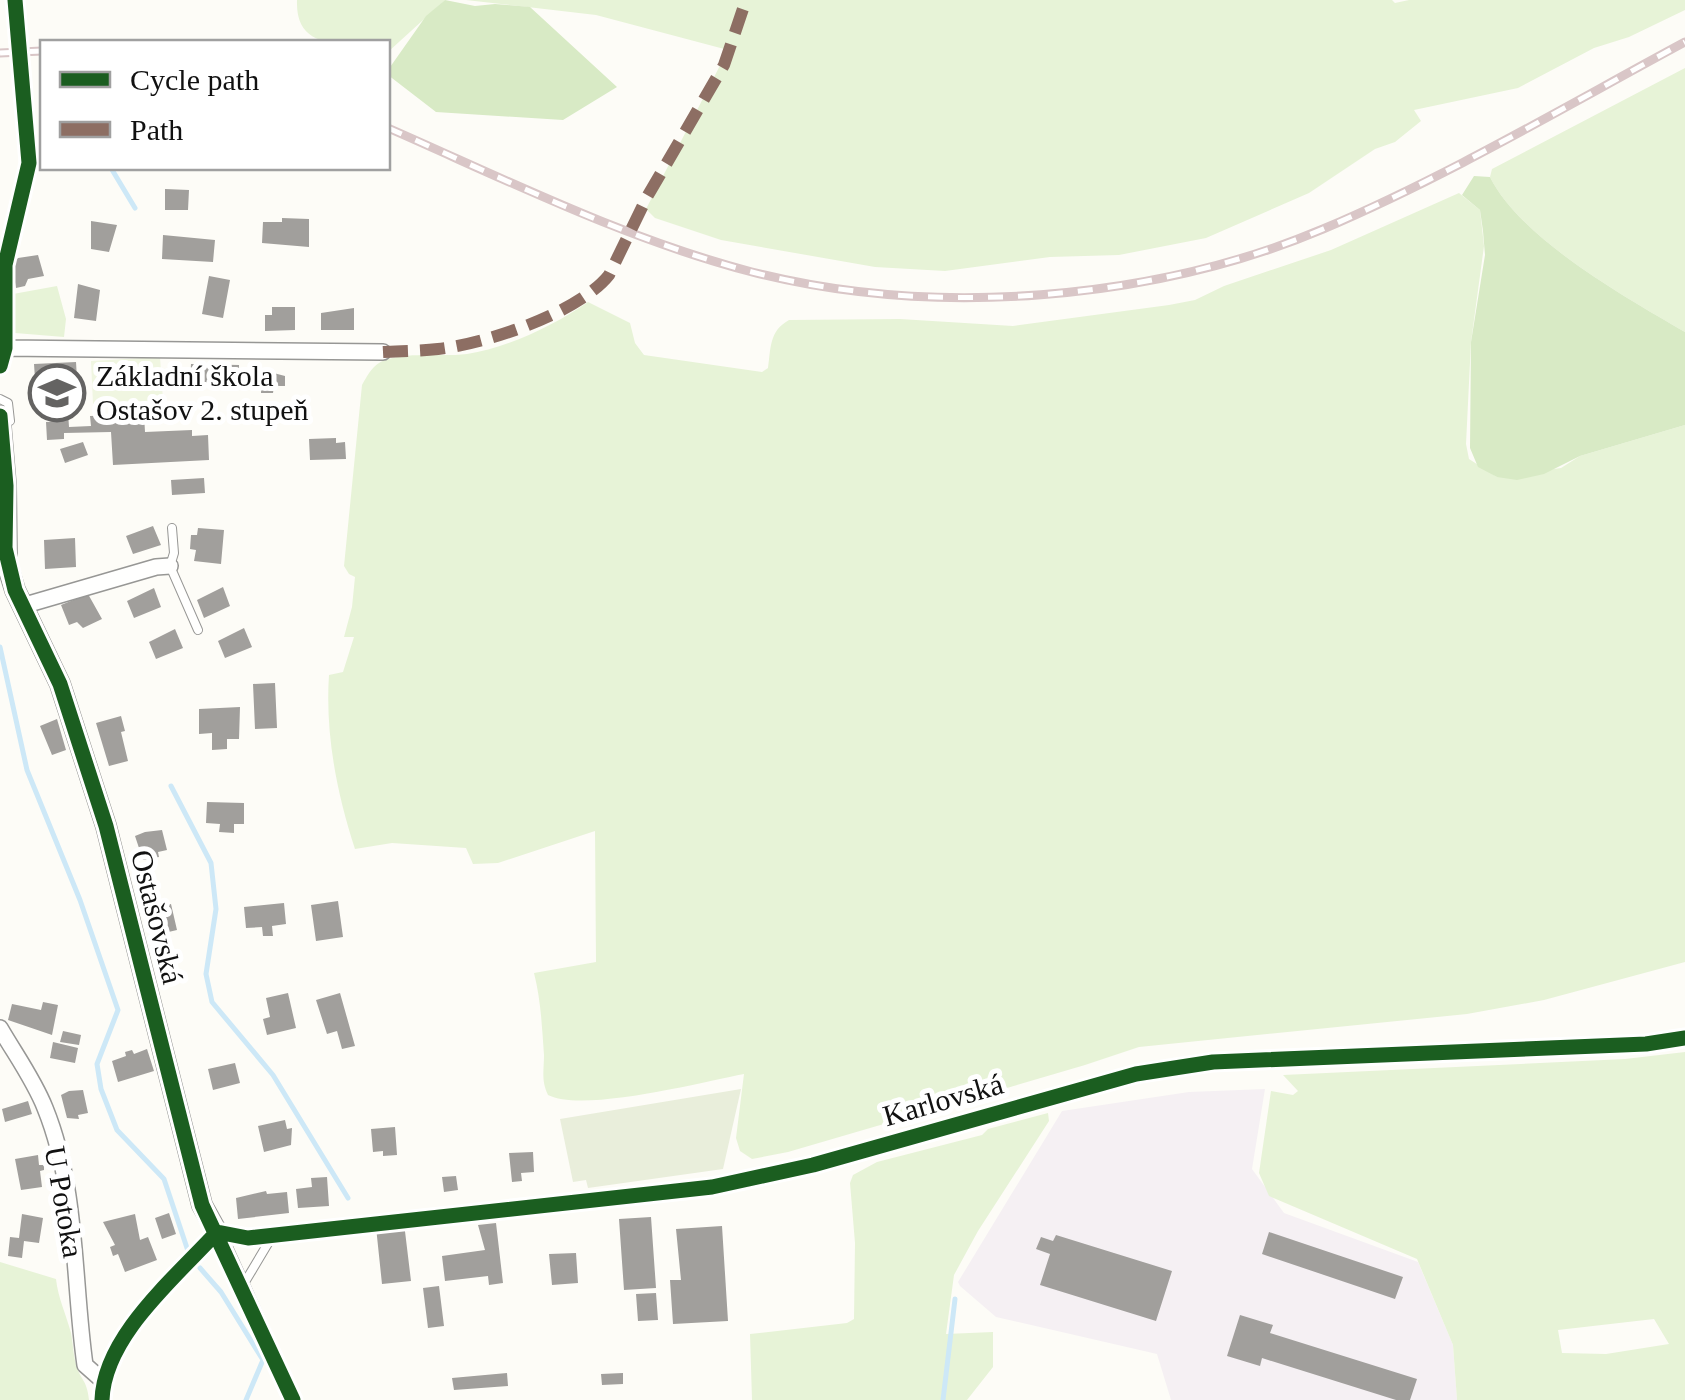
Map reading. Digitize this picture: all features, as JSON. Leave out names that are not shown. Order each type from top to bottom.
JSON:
[{"type":"street","points":[[0,366],[5,348],[5,264],[29,163],[14,0]]},
{"type":"street","points":[[5,348],[383,352]]},
{"type":"street","name":"Ostašovská","points":[[0,416],[7,564],[22,606],[60,684],[106,826],[202,1205],[218,1232]]},
{"type":"street","points":[[22,606],[170,566]]},
{"type":"street","name":"U Potoka","points":[[0,1028],[45,1107],[55,1140],[70,1210],[86,1366],[102,1380]]},
{"type":"street","name":"Karlovská","points":[[218,1232],[248,1238],[712,1187],[813,1165],[1136,1074],[1213,1062],[1685,1038]]},
{"type":"street","points":[[102,1400],[102,1380],[122,1337],[218,1232],[293,1400]]},
{"type":"lane","points":[[0,399],[8,403],[12,466],[3,482]]},
{"type":"lane","points":[[172,528],[174,553],[170,566],[198,630]]},
{"type":"lane","points":[[242,1287],[273,1234]]},
{"type":"shaded area","points":[[1265,1089],[1252,1169],[1284,1213],[1418,1262],[1453,1345],[1457,1400],[1171,1400],[1157,1354],[996,1317],[960,1286],[958,1282],[1062,1111],[1189,1092]]},
{"type":"green space","points":[[297,0],[445,0],[390,50],[390,40],[322,40],[305,30]]},
{"type":"green space","points":[[445,0],[475,6],[530,7],[617,87],[563,120],[436,112],[390,77],[390,67],[426,16]]},
{"type":"green space","points":[[466,0],[1685,0],[1685,10],[1629,37],[1594,48],[1518,88],[1414,110],[1421,121],[1395,142],[1375,149],[1309,193],[1206,238],[1119,255],[1050,257],[945,271],[875,267],[721,240],[655,218],[646,209],[728,50],[596,15]]},
{"type":"green space","points":[[1685,68],[1685,332],[1605,284],[1550,244],[1505,200],[1490,177],[1492,169]]},
{"type":"green space","points":[[1474,176],[1490,177],[1525,222],[1577,265],[1685,332],[1685,425],[1580,456],[1544,474],[1517,480],[1497,477],[1478,467],[1470,448],[1471,342],[1485,255],[1480,210],[1462,195]]},
{"type":"green space","points":[[1459,193],[1480,210],[1484,246],[1471,342],[1466,444],[1469,459],[1497,477],[1561,468],[1580,456],[1685,425],[1685,962],[1544,1000],[1467,1014],[1139,1047],[788,1152],[752,1159],[740,1151],[736,1138],[744,1074],[614,1098],[565,1100],[548,1095],[534,973],[596,962],[595,831],[498,863],[473,864],[466,848],[392,843],[355,849],[334,764],[329,675],[343,672],[354,637],[344,637],[355,577],[344,566],[362,385],[379,363],[408,356],[467,354],[498,347],[546,327],[588,302],[630,323],[635,343],[644,355],[762,372],[768,368],[774,335],[789,320],[900,319],[1013,326],[1169,305],[1195,300],[1224,286],[1331,250]]},
{"type":"green space","points":[[57,286],[66,319],[64,337],[15,333],[13,294]]},
{"type":"green space","points":[[160,357],[163,400],[93,404],[91,361]]},
{"type":"green space","points":[[1685,1052],[1685,1400],[1457,1400],[1453,1345],[1417,1259],[1269,1196],[1259,1173],[1271,1091],[1293,1095],[1298,1091],[1283,1075],[1625,1059]],"holes":[[[1654,1319],[1669,1344],[1606,1354],[1562,1353],[1558,1330]]]},
{"type":"green space","points":[[741,1089],[723,1169],[588,1188],[586,1180],[573,1182],[560,1119]]},
{"type":"green space","points":[[1048,1113],[1049,1121],[954,1275],[946,1334],[993,1332],[993,1367],[967,1400],[752,1400],[750,1334],[854,1319],[855,1243],[850,1183],[853,1175],[877,1162]]},
{"type":"green space","points":[[0,1262],[56,1279],[76,1364],[89,1400],[0,1400]]},
{"type":"building","points":[[165,189],[189,190],[188,210],[165,210]]},
{"type":"building","points":[[282,218],[309,219],[309,247],[262,243],[263,222],[282,222]]},
{"type":"building","points":[[91,221],[117,225],[109,252],[91,249]]},
{"type":"building","points":[[163,235],[215,240],[213,262],[162,259]]},
{"type":"building","points":[[38,255],[44,276],[28,279],[25,286],[16,288],[12,264],[18,258]]},
{"type":"building","points":[[209,276],[230,280],[223,318],[202,314]]},
{"type":"building","points":[[78,284],[100,290],[96,321],[74,318]]},
{"type":"building","points":[[272,307],[295,307],[295,330],[265,331],[265,315],[272,315]]},
{"type":"building","points":[[354,308],[354,330],[321,330],[321,313]]},
{"type":"building","points":[[76,362],[79,411],[68,412],[69,427],[91,426],[90,416],[144,414],[145,432],[192,430],[192,436],[208,435],[209,460],[113,465],[111,432],[64,433],[64,439],[47,440],[46,422],[62,421],[62,407],[37,408],[34,364]]},
{"type":"building","points":[[191,364],[239,365],[239,383],[190,382]]},
{"type":"building","points":[[262,370],[285,376],[285,386],[274,386],[273,393],[261,393]]},
{"type":"building","points":[[336,438],[336,443],[345,442],[346,459],[310,460],[309,439]]},
{"type":"building","points":[[83,442],[88,455],[65,463],[60,449]]},
{"type":"building","points":[[204,478],[205,493],[172,495],[171,480]]},
{"type":"building","points":[[153,526],[161,545],[133,554],[126,536]]},
{"type":"building","points":[[198,528],[224,530],[221,564],[194,561],[196,550],[190,549],[191,535],[197,535]]},
{"type":"building","points":[[75,538],[76,567],[45,569],[44,540]]},
{"type":"building","points":[[223,587],[230,606],[204,618],[197,600]]},
{"type":"building","points":[[154,588],[161,607],[134,618],[127,601]]},
{"type":"building","points":[[88,594],[102,619],[83,628],[77,622],[69,625],[61,605]]},
{"type":"building","points":[[244,628],[252,647],[225,658],[218,641]]},
{"type":"building","points":[[175,629],[183,648],[156,659],[149,642]]},
{"type":"building","points":[[275,683],[277,728],[255,729],[253,684]]},
{"type":"building","points":[[240,707],[239,739],[227,739],[227,749],[212,750],[212,733],[199,734],[199,709]]},
{"type":"building","points":[[121,716],[128,761],[109,766],[96,723]]},
{"type":"building","points":[[57,719],[66,750],[52,755],[40,726]]},
{"type":"building","points":[[207,802],[244,803],[244,824],[234,824],[234,833],[219,832],[220,824],[206,823]]},
{"type":"building","points":[[162,830],[167,850],[158,852],[159,857],[143,860],[135,836]]},
{"type":"building","points":[[338,901],[343,937],[316,941],[311,905]]},
{"type":"building","points":[[284,903],[286,924],[272,926],[273,936],[263,936],[262,927],[246,928],[244,907]]},
{"type":"building","points":[[171,904],[177,930],[160,934],[154,908]]},
{"type":"building","points":[[288,993],[296,1028],[267,1035],[263,1019],[270,1017],[266,998]]},
{"type":"building","points":[[340,993],[355,1046],[342,1049],[337,1031],[327,1034],[316,1000]]},
{"type":"building","points":[[43,1002],[58,1005],[52,1035],[8,1020],[12,1004],[41,1010]]},
{"type":"building","points":[[63,1031],[81,1035],[79,1045],[60,1042]]},
{"type":"building","points":[[53,1042],[78,1048],[75,1063],[50,1058]]},
{"type":"building","points":[[147,1049],[154,1071],[118,1082],[112,1061],[126,1056],[125,1052],[132,1050],[134,1054]]},
{"type":"building","points":[[235,1063],[240,1083],[213,1090],[208,1069]]},
{"type":"building","points":[[83,1090],[88,1113],[78,1115],[79,1119],[67,1118],[61,1095]]},
{"type":"building","points":[[28,1101],[32,1114],[5,1122],[2,1109]]},
{"type":"building","points":[[285,1120],[287,1129],[292,1128],[291,1145],[264,1152],[258,1126]]},
{"type":"building","points":[[395,1127],[397,1155],[373,1152],[371,1129]]},
{"type":"building","points":[[533,1152],[534,1172],[521,1173],[522,1181],[512,1182],[509,1153]]},
{"type":"building","points":[[38,1155],[39,1165],[44,1165],[40,1171],[42,1187],[21,1190],[15,1159]]},
{"type":"building","points":[[456,1176],[458,1190],[444,1192],[442,1177]]},
{"type":"building","points":[[327,1177],[329,1206],[298,1208],[296,1189],[312,1187],[311,1178]]},
{"type":"building","points":[[266,1191],[287,1192],[289,1213],[238,1219],[236,1198]]},
{"type":"building","points":[[169,1213],[176,1234],[162,1239],[155,1218]]},
{"type":"building","points":[[22,1214],[43,1218],[39,1243],[24,1241],[22,1258],[8,1256],[10,1237],[19,1238]]},
{"type":"building","points":[[135,1214],[140,1240],[148,1237],[157,1260],[125,1272],[118,1254],[113,1256],[110,1247],[115,1245],[103,1222]]},
{"type":"building","points":[[651,1217],[656,1288],[624,1290],[619,1219]]},
{"type":"building","points":[[404,1223],[411,1281],[382,1284],[376,1227]]},
{"type":"building","points":[[496,1223],[503,1283],[489,1285],[488,1276],[445,1281],[442,1256],[485,1250],[478,1225]]},
{"type":"building","points":[[722,1226],[728,1321],[673,1324],[670,1280],[681,1280],[676,1229]]},
{"type":"building","points":[[1269,1232],[1403,1277],[1395,1299],[1262,1254]]},
{"type":"building","points":[[1056,1235],[1172,1271],[1156,1321],[1040,1285],[1050,1254],[1036,1249],[1041,1237],[1053,1241]]},
{"type":"building","points":[[576,1253],[578,1283],[552,1285],[549,1254]]},
{"type":"building","points":[[439,1286],[444,1326],[428,1328],[423,1288]]},
{"type":"building","points":[[656,1293],[658,1320],[638,1321],[636,1294]]},
{"type":"building","points":[[1240,1315],[1273,1325],[1270,1333],[1417,1379],[1410,1400],[1396,1400],[1262,1358],[1260,1366],[1227,1356]]},
{"type":"building","points":[[507,1373],[508,1386],[454,1390],[452,1378]]},
{"type":"building","points":[[623,1373],[623,1384],[602,1385],[601,1374]]},
{"type":"waterway","points":[[112,170],[135,208]]},
{"type":"waterway","points":[[0,647],[27,770],[80,900],[118,1010],[97,1064],[101,1089],[117,1130],[164,1179],[188,1251]]},
{"type":"waterway","points":[[171,786],[211,863],[216,909],[206,974],[212,1002],[273,1075],[348,1198]]},
{"type":"waterway","points":[[200,1268],[221,1292],[263,1360],[246,1400]]},
{"type":"waterway","points":[[943,1400],[955,1299]]},
{"type":"railway","points":[[390,129],[612,226],[752,272],[893,295],[1041,295],[1187,273],[1323,229],[1461,163],[1685,42]]},
{"type":"railway","points":[[0,53],[40,51]]},
{"type":"marked path","points":[[383,352],[438,349],[480,341],[554,314],[595,289],[609,275],[647,197],[724,65],[746,0]]},
{"type":"cycle path","points":[[0,366],[5,348],[5,265],[29,163],[15,0]]},
{"type":"cycle path","points":[[0,416],[6,486],[5,548],[15,590],[60,684],[106,826],[202,1205],[293,1400]]},
{"type":"cycle path","points":[[217,1232],[248,1238],[712,1187],[813,1165],[1136,1074],[1213,1062],[1646,1044],[1685,1038]]},
{"type":"cycle path","points":[[102,1400],[106,1376],[128,1331],[217,1232]]},
{"type":"place","name":"Základní škola Ostašov 2. stupeň","points":[[57,393]]}]
